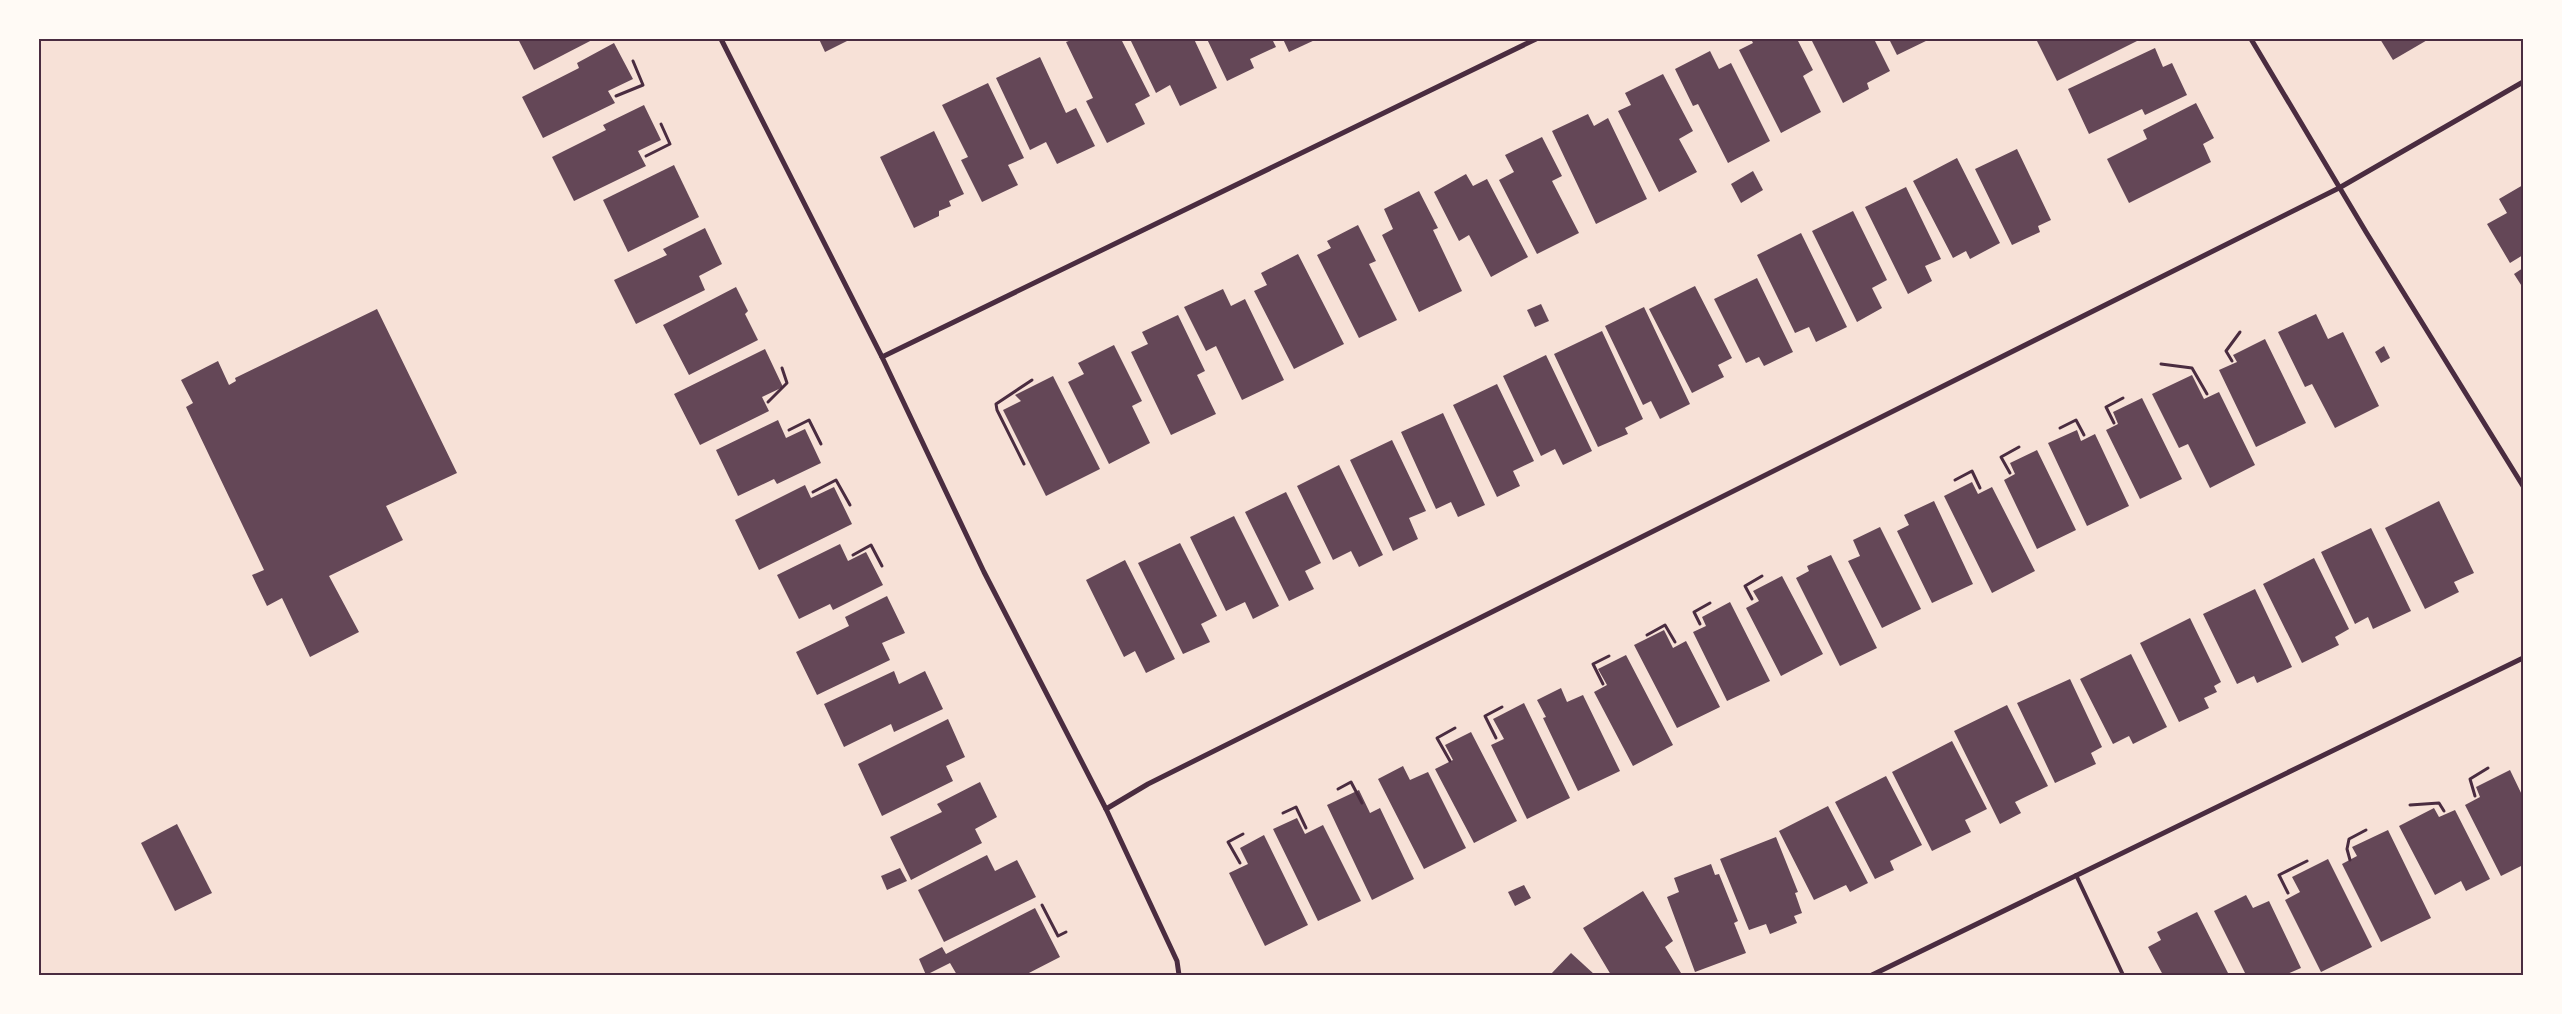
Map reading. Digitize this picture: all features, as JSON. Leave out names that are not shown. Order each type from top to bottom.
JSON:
[{"type":"street","points":[[721,39],[882,357],[980,564],[1106,809],[1176,961],[1179,975]]},
{"type":"street","points":[[882,357],[1536,39]]},
{"type":"street","points":[[2251,39],[2339,188],[2523,486]]},
{"type":"street","points":[[1106,809],[1148,784],[2339,188],[2523,82]]},
{"type":"street","points":[[1872,975],[2523,658]]},
{"type":"lane","points":[[2076,875],[2123,975]]},
{"type":"path","points":[[616,96],[643,85],[633,61]]},
{"type":"path","points":[[646,156],[670,144],[661,124]]},
{"type":"path","points":[[2232,361],[2226,351],[2240,332]]},
{"type":"path","points":[[2162,364],[2192,368],[2207,394]]},
{"type":"path","points":[[768,402],[787,383],[782,368]]},
{"type":"path","points":[[1024,464],[997,410],[996,404],[1032,380]]},
{"type":"path","points":[[2114,423],[2106,407],[2123,398]]},
{"type":"path","points":[[789,430],[809,420],[821,444]]},
{"type":"path","points":[[2060,428],[2076,420],[2084,435]]},
{"type":"path","points":[[2010,473],[2002,457],[2019,448]]},
{"type":"path","points":[[1955,480],[1972,471],[1980,488]]},
{"type":"path","points":[[813,492],[836,480],[850,505]]},
{"type":"path","points":[[853,555],[871,545],[882,566]]},
{"type":"path","points":[[1752,599],[1745,586],[1762,576]]},
{"type":"path","points":[[1700,624],[1694,612],[1710,603]]},
{"type":"path","points":[[1646,635],[1665,625],[1675,642]]},
{"type":"path","points":[[1603,684],[1593,664],[1608,656]]},
{"type":"path","points":[[1496,738],[1485,716],[1502,707]]},
{"type":"path","points":[[1450,762],[1437,738],[1455,728]]},
{"type":"path","points":[[2475,796],[2470,779],[2488,768]]},
{"type":"path","points":[[1338,789],[1351,782],[1362,803]]},
{"type":"path","points":[[2410,804],[2439,803],[2444,811]]},
{"type":"path","points":[[1282,814],[1296,807],[1306,828]]},
{"type":"path","points":[[2350,860],[2347,848],[2349,839],[2366,830]]},
{"type":"path","points":[[1240,863],[1228,842],[1243,834]]},
{"type":"path","points":[[2288,894],[2279,875],[2307,861]]},
{"type":"path","points":[[1042,905],[1058,936],[1066,932]]},
{"type":"building","points":[[518,39],[594,39],[534,70]]},
{"type":"building","points":[[819,39],[851,39],[825,52]]},
{"type":"building","points":[[1074,39],[1121,39],[1150,96],[1135,104],[1145,124],[1107,143],[1086,101],[1093,98],[1066,42]]},
{"type":"building","points":[[1130,39],[1194,39],[1217,88],[1180,106],[1170,85],[1156,93]]},
{"type":"building","points":[[1207,39],[1272,39],[1276,47],[1250,59],[1254,68],[1227,81]]},
{"type":"building","points":[[1283,39],[1317,39],[1289,52]]},
{"type":"building","points":[[1751,39],[1797,39],[1813,70],[1803,76],[1821,112],[1781,133],[1739,50],[1753,43]]},
{"type":"building","points":[[1811,39],[1874,39],[1890,71],[1867,83],[1869,89],[1843,103]]},
{"type":"building","points":[[1889,39],[1930,39],[1897,55]]},
{"type":"building","points":[[2041,39],[2141,39],[2057,81],[2037,41]]},
{"type":"building","points":[[2380,39],[2429,39],[2393,60]]},
{"type":"building","points":[[614,43],[633,79],[608,91],[615,103],[543,138],[522,97],[579,68],[577,63]]},
{"type":"building","points":[[2155,48],[2163,67],[2172,63],[2187,95],[2145,115],[2142,109],[2089,134],[2068,89]]},
{"type":"building","points":[[1710,51],[1719,69],[1731,63],[1770,141],[1728,163],[1698,104],[1693,106],[1675,69]]},
{"type":"building","points":[[1040,57],[1066,113],[1076,108],[1095,146],[1057,164],[1046,142],[1030,150],[996,78]]},
{"type":"building","points":[[1663,74],[1693,131],[1679,139],[1697,172],[1659,192],[1618,111],[1631,105],[1625,93]]},
{"type":"building","points":[[988,83],[1024,158],[1008,165],[1018,185],[982,202],[961,160],[968,157],[942,105]]},
{"type":"building","points":[[2196,103],[2214,138],[2203,144],[2211,162],[2129,203],[2107,159],[2147,139],[2143,130]]},
{"type":"building","points":[[644,105],[661,140],[638,151],[646,166],[574,201],[552,157],[606,130],[603,125]]},
{"type":"building","points":[[1588,114],[1594,126],[1608,118],[1647,199],[1596,224],[1552,131]]},
{"type":"building","points":[[934,131],[964,194],[949,201],[951,206],[939,211],[939,216],[914,228],[880,157]]},
{"type":"building","points":[[1542,137],[1562,176],[1552,181],[1579,233],[1537,254],[1499,180],[1514,172],[1505,155]]},
{"type":"building","points":[[2017,149],[2051,220],[2038,226],[2040,232],[2012,245],[1975,169]]},
{"type":"building","points":[[1957,158],[2000,243],[1970,259],[1966,251],[1953,258],[1913,181]]},
{"type":"building","points":[[674,165],[699,217],[628,252],[603,200]]},
{"type":"building","points":[[1753,171],[1763,190],[1741,203],[1731,184]]},
{"type":"building","points":[[1466,174],[1473,186],[1487,179],[1528,257],[1491,277],[1469,235],[1459,241],[1434,192]]},
{"type":"building","points":[[2523,185],[2523,255],[2510,263],[2487,224],[2507,213],[2499,199]]},
{"type":"building","points":[[1906,187],[1941,259],[1925,266],[1932,281],[1908,294],[1865,207]]},
{"type":"building","points":[[1419,191],[1438,228],[1433,230],[1462,291],[1419,312],[1382,235],[1393,229],[1384,209]]},
{"type":"building","points":[[1853,211],[1887,280],[1872,288],[1882,308],[1857,322],[1812,231]]},
{"type":"building","points":[[1358,225],[1376,261],[1369,264],[1397,320],[1359,338],[1317,255],[1331,248],[1327,241]]},
{"type":"building","points":[[705,228],[722,264],[699,276],[705,290],[636,324],[614,280],[667,255],[663,249]]},
{"type":"building","points":[[1801,233],[1847,327],[1816,342],[1809,327],[1795,333],[1757,255]]},
{"type":"building","points":[[1298,254],[1344,344],[1294,369],[1254,291],[1267,285],[1261,273]]},
{"type":"building","points":[[2523,268],[2523,288],[2514,274]]},
{"type":"building","points":[[1757,278],[1793,352],[1764,366],[1759,357],[1746,363],[1714,299]]},
{"type":"building","points":[[1695,286],[1732,358],[1718,365],[1724,377],[1692,393],[1649,309]]},
{"type":"building","points":[[736,287],[748,311],[745,314],[758,340],[689,375],[663,325]]},
{"type":"building","points":[[1223,289],[1231,306],[1245,299],[1284,380],[1242,400],[1216,346],[1206,351],[1184,307]]},
{"type":"building","points":[[1541,304],[1549,321],[1535,327],[1527,310]]},
{"type":"building","points":[[1644,307],[1690,404],[1660,419],[1651,401],[1643,405],[1605,326]]},
{"type":"building","points":[[377,309],[457,473],[386,506],[403,540],[329,576],[359,632],[310,657],[282,598],[267,606],[252,575],[264,570],[186,407],[193,403],[181,380],[218,361],[229,385],[236,381],[235,378]]},
{"type":"building","points":[[2316,314],[2328,339],[2343,332],[2379,406],[2335,428],[2312,384],[2305,387],[2278,332]]},
{"type":"building","points":[[1178,315],[1205,371],[1197,375],[1216,414],[1171,435],[1131,352],[1148,344],[1142,332]]},
{"type":"building","points":[[1602,331],[1643,419],[1625,428],[1628,434],[1598,447],[1554,354]]},
{"type":"building","points":[[2265,339],[2306,423],[2256,447],[2219,370],[2237,362],[2233,355]]},
{"type":"building","points":[[1114,345],[1142,401],[1132,406],[1150,443],[1109,464],[1068,382],[1084,374],[1078,363]]},
{"type":"building","points":[[2384,346],[2390,358],[2381,363],[2375,352]]},
{"type":"building","points":[[765,349],[783,387],[762,397],[769,411],[700,445],[674,394]]},
{"type":"building","points":[[1546,355],[1592,451],[1563,465],[1555,449],[1541,456],[1503,376]]},
{"type":"building","points":[[2192,375],[2204,399],[2219,392],[2255,465],[2210,488],[2188,444],[2179,448],[2152,394]]},
{"type":"building","points":[[1053,376],[1100,469],[1046,496],[1003,410],[1021,401],[1015,395]]},
{"type":"building","points":[[1497,384],[1534,461],[1513,471],[1520,486],[1497,497],[1453,405]]},
{"type":"building","points":[[2142,398],[2182,479],[2140,499],[2106,430],[2118,424],[2113,412]]},
{"type":"building","points":[[1443,413],[1485,505],[1458,517],[1451,502],[1436,509],[1401,432]]},
{"type":"building","points":[[778,420],[786,438],[805,429],[821,463],[777,484],[774,479],[738,496],[716,450]]},
{"type":"building","points":[[2077,430],[2081,441],[2095,434],[2129,506],[2087,526],[2048,443]]},
{"type":"building","points":[[1392,440],[1426,511],[1409,518],[1418,539],[1393,551],[1350,460]]},
{"type":"building","points":[[2037,450],[2076,530],[2037,549],[2004,480],[2015,474],[2010,463]]},
{"type":"building","points":[[1339,465],[1383,555],[1359,567],[1351,551],[1333,560],[1297,486]]},
{"type":"building","points":[[1972,482],[1978,494],[1992,487],[2035,571],[1992,593],[1944,496]]},
{"type":"building","points":[[805,485],[811,498],[834,487],[852,524],[759,570],[735,520]]},
{"type":"building","points":[[1286,492],[1321,563],[1305,571],[1314,589],[1289,601],[1245,512]]},
{"type":"building","points":[[1934,501],[1973,584],[1932,603],[1897,531],[1909,525],[1904,515]]},
{"type":"building","points":[[2439,501],[2474,573],[2454,582],[2459,592],[2425,609],[2385,528]]},
{"type":"building","points":[[1234,516],[1279,606],[1253,619],[1245,602],[1226,611],[1190,537]]},
{"type":"building","points":[[1880,527],[1921,609],[1882,628],[1848,561],[1860,556],[1853,540]]},
{"type":"building","points":[[2371,528],[2411,611],[2373,629],[2368,617],[2355,624],[2321,552]]},
{"type":"building","points":[[1180,543],[1217,616],[1201,624],[1210,642],[1183,654],[1138,563]]},
{"type":"building","points":[[840,544],[848,561],[866,552],[883,585],[833,610],[830,604],[799,619],[777,575]]},
{"type":"building","points":[[1831,555],[1877,648],[1840,666],[1796,578],[1809,571],[1807,566]]},
{"type":"building","points":[[2314,558],[2349,629],[2335,637],[2339,645],[2302,663],[2263,584]]},
{"type":"building","points":[[1125,560],[1175,659],[1146,673],[1135,651],[1124,657],[1086,580]]},
{"type":"building","points":[[1782,576],[1823,654],[1781,676],[1746,608],[1759,601],[1753,591]]},
{"type":"building","points":[[2255,589],[2292,667],[2257,683],[2254,676],[2237,684],[2203,614]]},
{"type":"building","points":[[887,596],[905,633],[882,643],[890,660],[817,695],[796,652],[849,626],[845,617]]},
{"type":"building","points":[[1730,602],[1770,681],[1727,701],[1693,632],[1706,626],[1702,617]]},
{"type":"building","points":[[2190,618],[2221,682],[2214,686],[2217,692],[2204,698],[2209,708],[2179,722],[2140,643]]},
{"type":"building","points":[[1664,630],[1673,648],[1686,641],[1720,707],[1677,728],[1634,645]]},
{"type":"building","points":[[2131,654],[2167,727],[2133,744],[2129,736],[2113,744],[2080,679]]},
{"type":"building","points":[[1626,655],[1673,745],[1633,766],[1594,692],[1607,685],[1598,669]]},
{"type":"building","points":[[894,671],[899,684],[925,671],[943,709],[894,732],[891,724],[844,747],[824,704]]},
{"type":"building","points":[[2070,679],[2102,747],[2091,753],[2096,764],[2055,783],[2017,703]]},
{"type":"building","points":[[1561,688],[1567,702],[1583,695],[1620,771],[1578,791],[1543,718],[1546,717],[1537,700]]},
{"type":"building","points":[[1524,703],[1570,798],[1527,819],[1491,745],[1504,739],[1493,719]]},
{"type":"building","points":[[2007,705],[2048,786],[2015,802],[2021,813],[2000,824],[1954,731]]},
{"type":"building","points":[[948,719],[965,757],[946,766],[953,781],[882,816],[858,764]]},
{"type":"building","points":[[1471,732],[1517,821],[1474,843],[1435,769],[1453,760],[1445,745]]},
{"type":"building","points":[[1952,741],[1987,809],[1965,820],[1971,832],[1932,851],[1892,772]]},
{"type":"building","points":[[1403,766],[1410,780],[1428,772],[1466,848],[1424,869],[1378,779]]},
{"type":"building","points":[[2510,770],[2523,797],[2523,865],[2501,876],[2465,805],[2480,797],[2476,787]]},
{"type":"building","points":[[1886,776],[1922,845],[1890,861],[1894,870],[1875,879],[1835,802]]},
{"type":"building","points":[[980,782],[997,817],[975,829],[982,843],[911,880],[890,837],[942,812],[937,804]]},
{"type":"building","points":[[1359,790],[1370,813],[1380,808],[1414,879],[1372,900],[1327,805]]},
{"type":"building","points":[[1828,806],[1868,883],[1850,892],[1846,885],[1814,900],[1779,831]]},
{"type":"building","points":[[2434,808],[2439,817],[2455,810],[2490,879],[2466,891],[2461,881],[2435,895],[2399,826]]},
{"type":"building","points":[[1297,818],[1305,834],[1323,825],[1361,901],[1318,921],[1273,829]]},
{"type":"building","points":[[177,824],[212,893],[175,911],[141,843]]},
{"type":"building","points":[[2388,830],[2431,918],[2381,942],[2342,864],[2357,856],[2352,847]]},
{"type":"building","points":[[1264,835],[1308,925],[1265,946],[1229,873],[1248,864],[1240,848]]},
{"type":"building","points":[[1776,837],[1798,892],[1795,893],[1802,913],[1794,916],[1797,923],[1770,934],[1766,924],[1749,930],[1720,859]]},
{"type":"building","points":[[987,855],[995,871],[1017,860],[1036,897],[944,942],[918,890]]},
{"type":"building","points":[[2328,859],[2372,947],[2321,972],[2285,900],[2300,892],[2292,877]]},
{"type":"building","points":[[1711,864],[1715,875],[1719,874],[1738,921],[1734,923],[1746,953],[1695,972],[1667,897],[1679,892],[1674,878]]},
{"type":"building","points":[[900,868],[907,881],[887,890],[881,876]]},
{"type":"building","points":[[1524,885],[1531,898],[1515,906],[1508,892]]},
{"type":"building","points":[[1643,891],[1673,941],[1665,947],[1681,973],[1679,975],[1611,975],[1583,928]]},
{"type":"building","points":[[2246,895],[2253,908],[2269,901],[2301,968],[2285,975],[2246,975],[2214,911]]},
{"type":"building","points":[[1035,908],[1060,957],[1025,975],[957,975],[950,963],[926,975],[919,959],[942,947],[946,954]]},
{"type":"building","points":[[2197,912],[2229,975],[2163,975],[2148,947],[2161,940],[2157,932]]},
{"type":"building","points":[[1571,953],[1595,975],[1550,975]]}]
